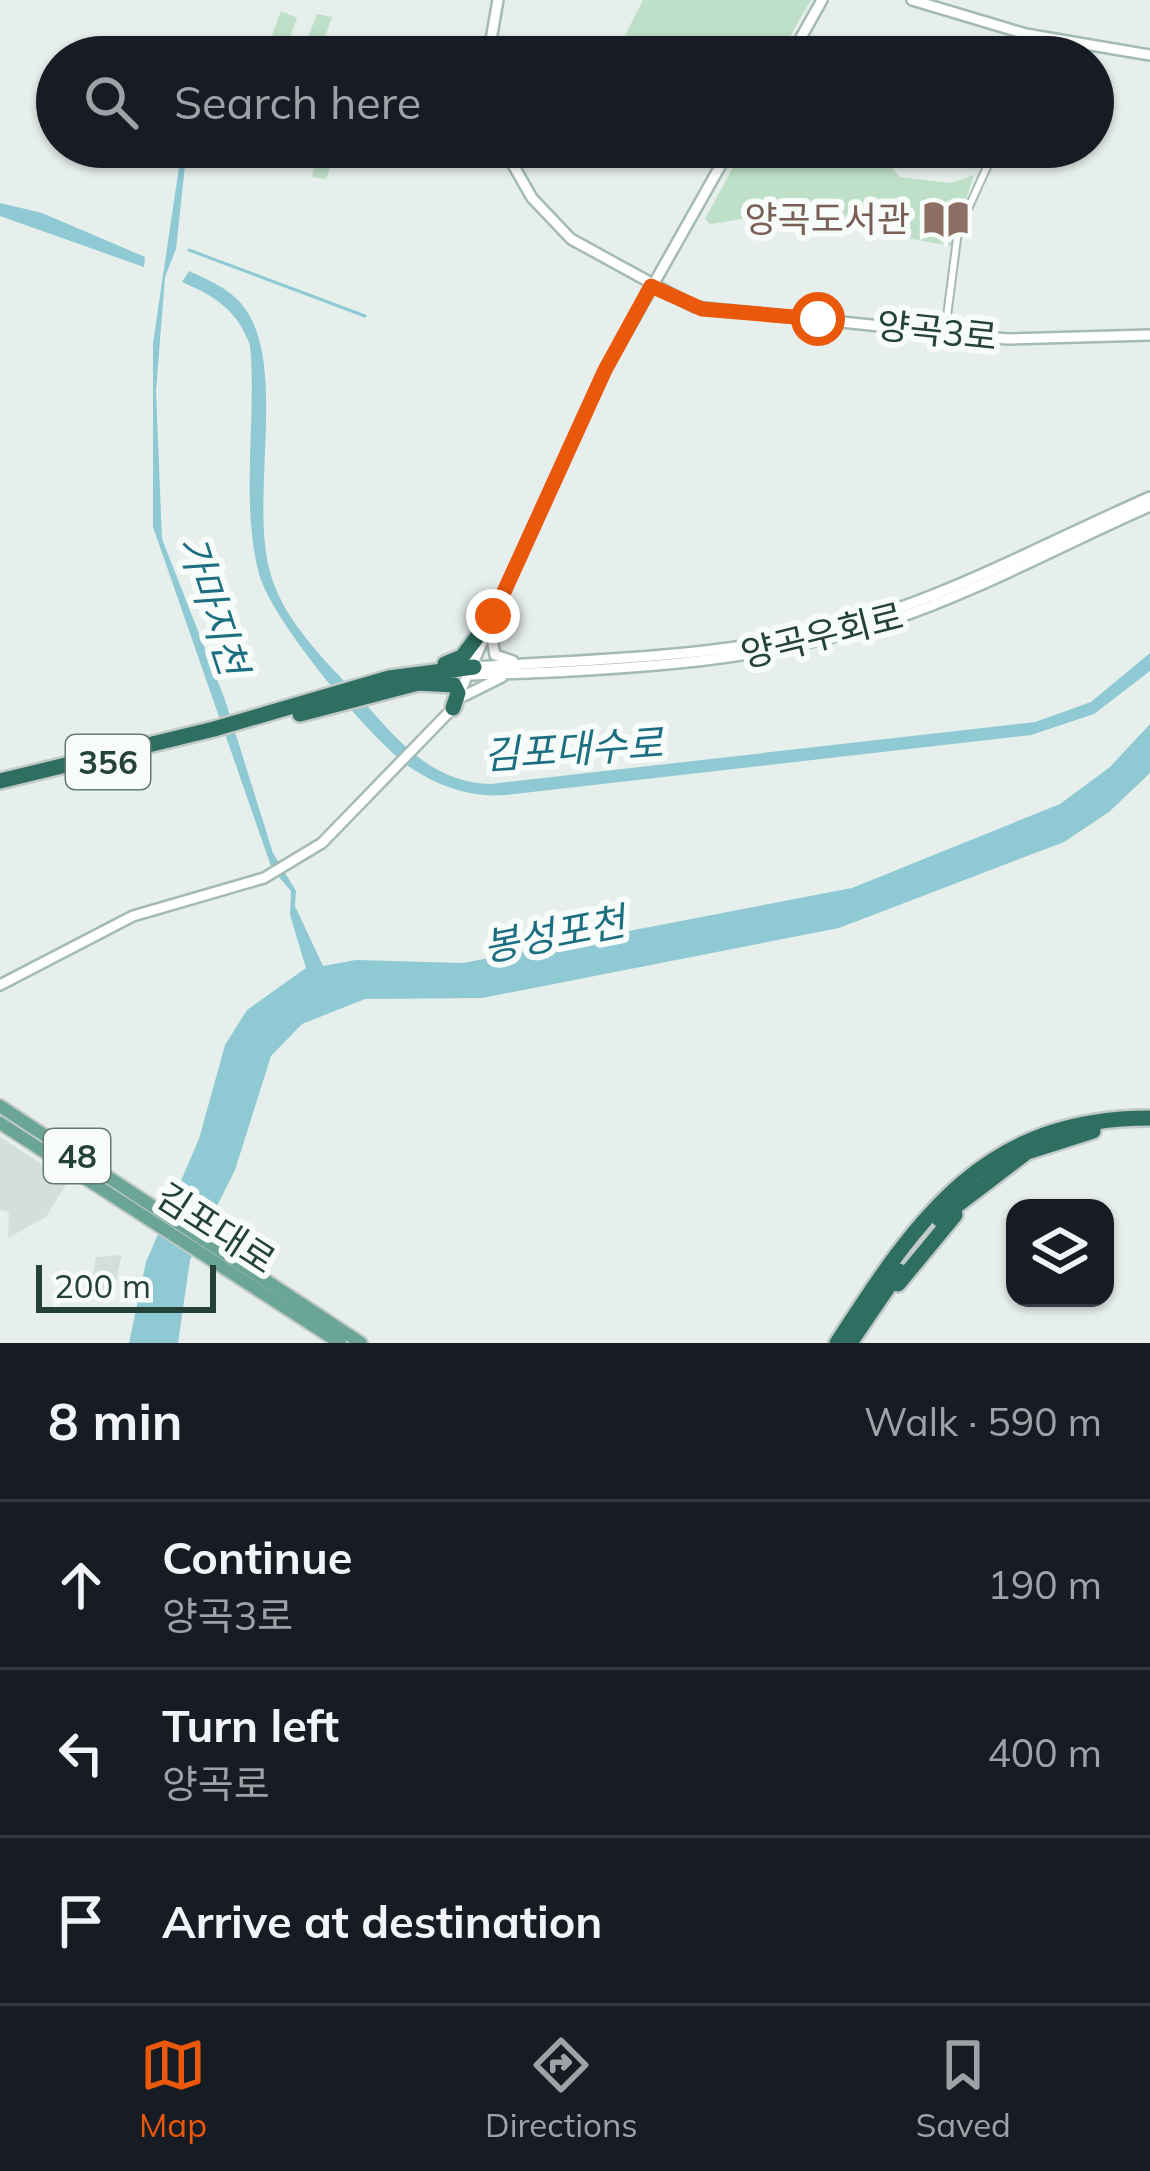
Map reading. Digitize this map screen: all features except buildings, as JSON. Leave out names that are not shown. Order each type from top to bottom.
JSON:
[{"type":"highway","points":[[389,678],[462,657],[493,616]]},
{"type":"highway","name":"356","points":[[373,688],[389,678],[473,671]]},
{"type":"highway","name":"356","points":[[0,785],[373,688],[473,671]]},
{"type":"highway","points":[[417,683],[454,685],[457,704]]},
{"type":"highway","points":[[837,1343],[990,1159],[1050,1130],[1150,1118]]},
{"type":"highway","points":[[961,1190],[1053,1141],[1091,1131],[1150,1128]]},
{"type":"highway","points":[[850,1343],[874,1298]]},
{"type":"main road","name":"김포대로","points":[[1,1114],[340,1343]]},
{"type":"main road","name":"김포대로","points":[[216,1256],[361,1343]]},
{"type":"street","points":[[492,36],[498,0]]},
{"type":"street","points":[[802,36],[822,0]]},
{"type":"street","points":[[913,0],[1038,36]]},
{"type":"street","points":[[1114,49],[1150,55]]},
{"type":"street","name":"양곡3로","points":[[514,168],[561,230],[651,286],[710,310],[1018,339],[1150,335]]},
{"type":"street","points":[[457,704],[605,370],[718,168]]},
{"type":"street","points":[[946,332],[958,231],[986,168]]},
{"type":"street","name":"양곡우회로","points":[[473,671],[746,647],[842,626],[931,596],[1150,497]]},
{"type":"street","name":"양곡우회로","points":[[473,671],[517,673],[731,658],[852,633],[940,602],[1150,506]]},
{"type":"street","points":[[493,616],[495,655],[536,663]]},
{"type":"street","points":[[0,985],[133,916],[288,867],[342,826],[474,687],[517,673]]},
{"type":"shaded area","points":[[0,1137],[68,1181],[46,1217],[8,1238],[9,1212],[0,1210]]},
{"type":"shaded area","points":[[122,1255],[112,1298],[90,1293],[96,1257]]},
{"type":"green space","points":[[643,0],[811,0],[790,36],[625,36]]},
{"type":"green space","points":[[281,11],[297,18],[291,36],[272,36]]},
{"type":"green space","points":[[317,14],[332,17],[325,36],[308,36]]},
{"type":"green space","points":[[314,168],[330,168],[326,179],[312,177]]},
{"type":"green space","points":[[733,168],[892,168],[900,177],[951,183],[974,175],[951,246],[773,214],[710,224],[705,219]]},
{"type":"water","points":[[179,168],[185,168],[176,249],[165,277],[156,391],[162,539],[225,700],[273,853],[296,891],[295,906],[323,966],[356,960],[463,963],[852,888],[1060,804],[1110,767],[1150,724],[1150,773],[1109,812],[1064,842],[839,928],[482,998],[365,999],[302,1024],[271,1056],[235,1170],[190,1260],[178,1343],[129,1343],[146,1262],[199,1139],[225,1045],[247,1010],[306,968],[290,915],[291,891],[272,869],[153,527],[153,343]]},
{"type":"water","points":[[0,203],[42,213],[145,257],[144,267],[0,216]]},
{"type":"water","points":[[189,271],[236,299],[259,338],[266,401],[264,539],[269,568],[285,608],[395,737],[454,777],[491,784],[1035,722],[1091,702],[1150,653],[1150,671],[1094,714],[1031,735],[506,795],[481,795],[445,786],[411,768],[372,732],[302,649],[268,595],[253,546],[250,345],[223,306],[182,282]]},
{"type":"waterway","points":[[189,250],[365,316]]},
{"type":"place","name":"양곡도서관","points":[[946,219]]},
{"type":"route","points":[[493,616],[605,370],[651,286],[702,309],[818,319]]},
{"type":"water label","name":"가마지천","points":[[213,605]]},
{"type":"water label","name":"김포대수로","points":[[573,749]]},
{"type":"water label","name":"봉성포천","points":[[554,934]]}]
